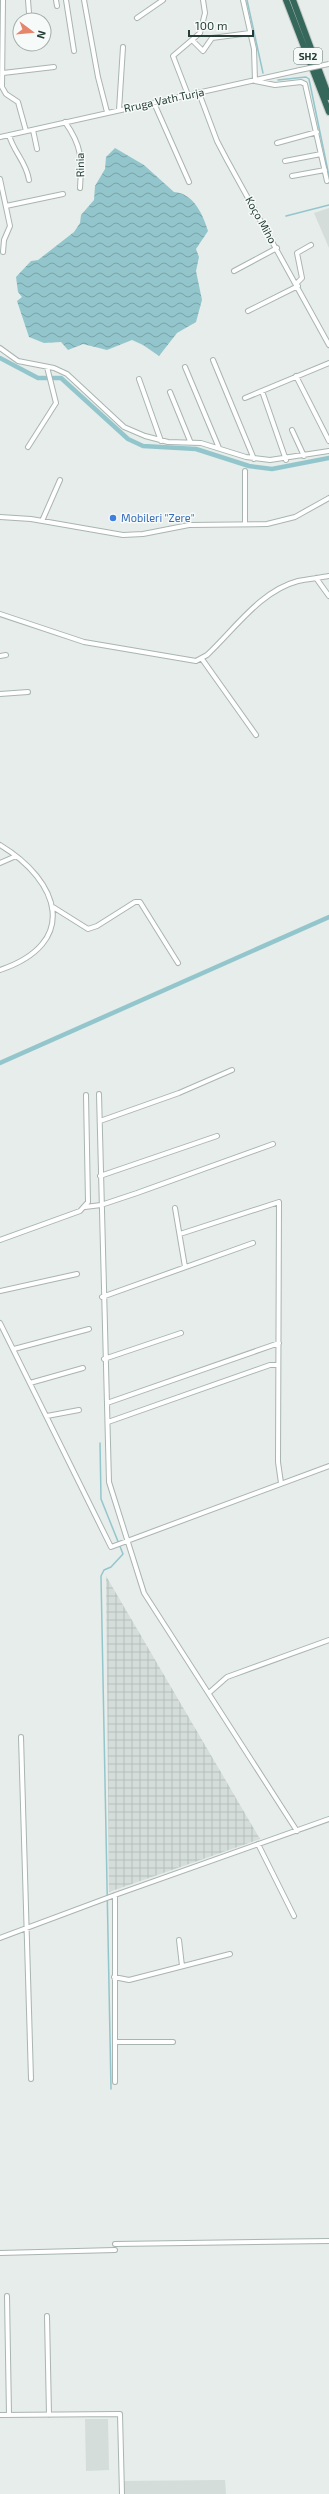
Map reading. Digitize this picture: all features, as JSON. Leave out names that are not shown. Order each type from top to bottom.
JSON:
[{"type":"highway","name":"SH2","points":[[286,0],[329,112]]},
{"type":"highway","name":"SH2","points":[[293,0],[326,79],[329,96]]},
{"type":"street","points":[[3,0],[2,87],[6,94],[18,102],[26,131]]},
{"type":"street","points":[[28,0],[29,12]]},
{"type":"street","points":[[56,0],[57,6]]},
{"type":"street","points":[[66,0],[74,51]]},
{"type":"street","points":[[84,0],[98,77],[107,112]]},
{"type":"street","points":[[137,18],[163,0]]},
{"type":"street","points":[[188,95],[173,56],[193,41],[200,33],[204,22],[203,0]]},
{"type":"street","points":[[243,0],[255,58],[255,81],[268,85],[302,82],[305,84],[327,181]]},
{"type":"street","points":[[193,41],[203,51],[212,38],[250,33]]},
{"type":"street","points":[[119,110],[123,47]]},
{"type":"street","name":"Rruga Vath Turja","points":[[0,137],[107,112],[329,64]]},
{"type":"street","points":[[3,73],[54,67]]},
{"type":"street","name":"Koço Miho","points":[[199,93],[217,140],[329,345]]},
{"type":"street","points":[[154,103],[189,182]]},
{"type":"street","name":"Rinia","points":[[66,122],[76,138],[81,151],[80,188]]},
{"type":"street","points":[[33,130],[38,149]]},
{"type":"street","points":[[276,143],[317,132]]},
{"type":"street","points":[[9,135],[12,144],[25,164],[29,180]]},
{"type":"street","points":[[284,161],[321,154]]},
{"type":"street","points":[[292,176],[325,170]]},
{"type":"street","points":[[0,179],[10,226],[4,240],[3,252]]},
{"type":"street","points":[[6,206],[63,194]]},
{"type":"street","points":[[248,311],[297,285],[302,278],[297,253],[311,245]]},
{"type":"street","points":[[234,271],[277,248]]},
{"type":"street","points":[[0,348],[18,361],[47,367],[60,371],[74,378],[124,427],[145,436],[161,440],[190,441],[254,459],[286,460],[329,451]]},
{"type":"street","points":[[213,360],[254,459]]},
{"type":"street","points":[[245,398],[329,363]]},
{"type":"street","points":[[28,447],[56,403],[47,367]]},
{"type":"street","points":[[184,367],[219,448]]},
{"type":"street","points":[[296,376],[329,441]]},
{"type":"street","points":[[139,379],[161,440]]},
{"type":"street","points":[[262,391],[286,460]]},
{"type":"street","points":[[170,392],[190,441]]},
{"type":"street","points":[[292,430],[304,456]]},
{"type":"street","points":[[245,524],[246,471]]},
{"type":"street","points":[[42,521],[60,480]]},
{"type":"street","points":[[0,517],[42,521],[123,535],[148,533],[189,525],[267,524],[290,519],[329,498]]},
{"type":"street","points":[[0,614],[84,642],[153,652],[188,660],[202,658],[263,600],[283,587],[298,581],[329,576]]},
{"type":"street","points":[[316,578],[329,596]]},
{"type":"street","points":[[0,656],[6,655]]},
{"type":"street","points":[[202,658],[256,735]]},
{"type":"street","points":[[0,694],[28,692]]},
{"type":"street","points":[[0,845],[16,856],[36,874],[53,908],[52,923],[47,936],[37,951],[21,962],[0,970]]},
{"type":"street","points":[[0,863],[16,856]]},
{"type":"street","points":[[53,908],[88,929],[135,902],[140,902],[178,963]]},
{"type":"street","points":[[100,1121],[179,1093],[232,1070]]},
{"type":"street","points":[[99,1094],[102,1297],[108,1422],[109,1482],[129,1541],[144,1593],[171,1637],[210,1692],[298,1831]]},
{"type":"street","points":[[85,1207],[88,1198],[86,1095]]},
{"type":"street","points":[[100,1176],[217,1136]]},
{"type":"street","points":[[0,1240],[80,1211],[85,1207],[101,1205],[273,1144]]},
{"type":"street","points":[[180,1234],[279,1202],[278,1471],[281,1483]]},
{"type":"street","points":[[176,1208],[185,1267]]},
{"type":"street","points":[[102,1297],[253,1243]]},
{"type":"street","points":[[0,1291],[77,1274]]},
{"type":"street","points":[[0,1323],[47,1416],[108,1544],[113,1548],[329,1466]]},
{"type":"street","points":[[14,1349],[89,1329]]},
{"type":"street","points":[[104,1358],[181,1333]]},
{"type":"street","points":[[107,1403],[279,1343]]},
{"type":"street","points":[[108,1422],[270,1365],[278,1364]]},
{"type":"street","points":[[30,1383],[83,1368]]},
{"type":"street","points":[[47,1416],[79,1410]]},
{"type":"street","points":[[210,1692],[227,1677],[329,1640]]},
{"type":"street","points":[[21,1737],[29,1930],[32,2080]]},
{"type":"street","points":[[0,1938],[29,1930],[115,1895],[329,1819]]},
{"type":"street","points":[[258,1844],[294,1916]]},
{"type":"street","points":[[115,1895],[115,2082]]},
{"type":"street","points":[[179,1940],[182,1966]]},
{"type":"street","points":[[114,1977],[129,1980],[230,1954]]},
{"type":"street","points":[[116,2042],[173,2042]]},
{"type":"street","points":[[115,2244],[329,2241]]},
{"type":"street","points":[[0,2253],[115,2250]]},
{"type":"street","points":[[7,2296],[9,2415]]},
{"type":"street","points":[[47,2316],[48,2415]]},
{"type":"street","points":[[0,2415],[120,2414],[122,2494]]},
{"type":"shaded area","points":[[329,208],[329,248],[314,213]]},
{"type":"shaded area","points":[[106,1576],[260,1839],[109,1892]]},
{"type":"shaded area","points":[[85,2419],[108,2419],[109,2470],[86,2471]]},
{"type":"shaded area","points":[[225,2480],[226,2494],[124,2494],[124,2481]]},
{"type":"water","points":[[115,148],[144,165],[174,192],[181,193],[192,200],[200,211],[208,231],[196,249],[199,257],[196,271],[202,300],[196,322],[177,333],[159,356],[143,345],[132,340],[107,350],[83,344],[68,350],[61,342],[44,343],[29,337],[17,301],[22,297],[18,292],[16,277],[31,261],[38,260],[74,232],[80,223],[81,215],[94,200],[95,186],[105,169],[106,157]]},
{"type":"waterway","points":[[247,0],[263,73]]},
{"type":"waterway","points":[[278,80],[306,77],[309,79],[329,176]]},
{"type":"waterway","points":[[286,216],[329,205]]},
{"type":"waterway","points":[[0,358],[38,378],[61,378],[128,439],[143,446],[196,449],[249,466],[272,469],[329,458]]},
{"type":"waterway","points":[[0,1063],[329,917]]},
{"type":"waterway","points":[[100,1443],[101,1499],[123,1554],[111,1567],[104,1570],[101,1576],[111,2089]]},
{"type":"place","name":"Mobileri \"Zere\"","points":[[113,518]]}]
